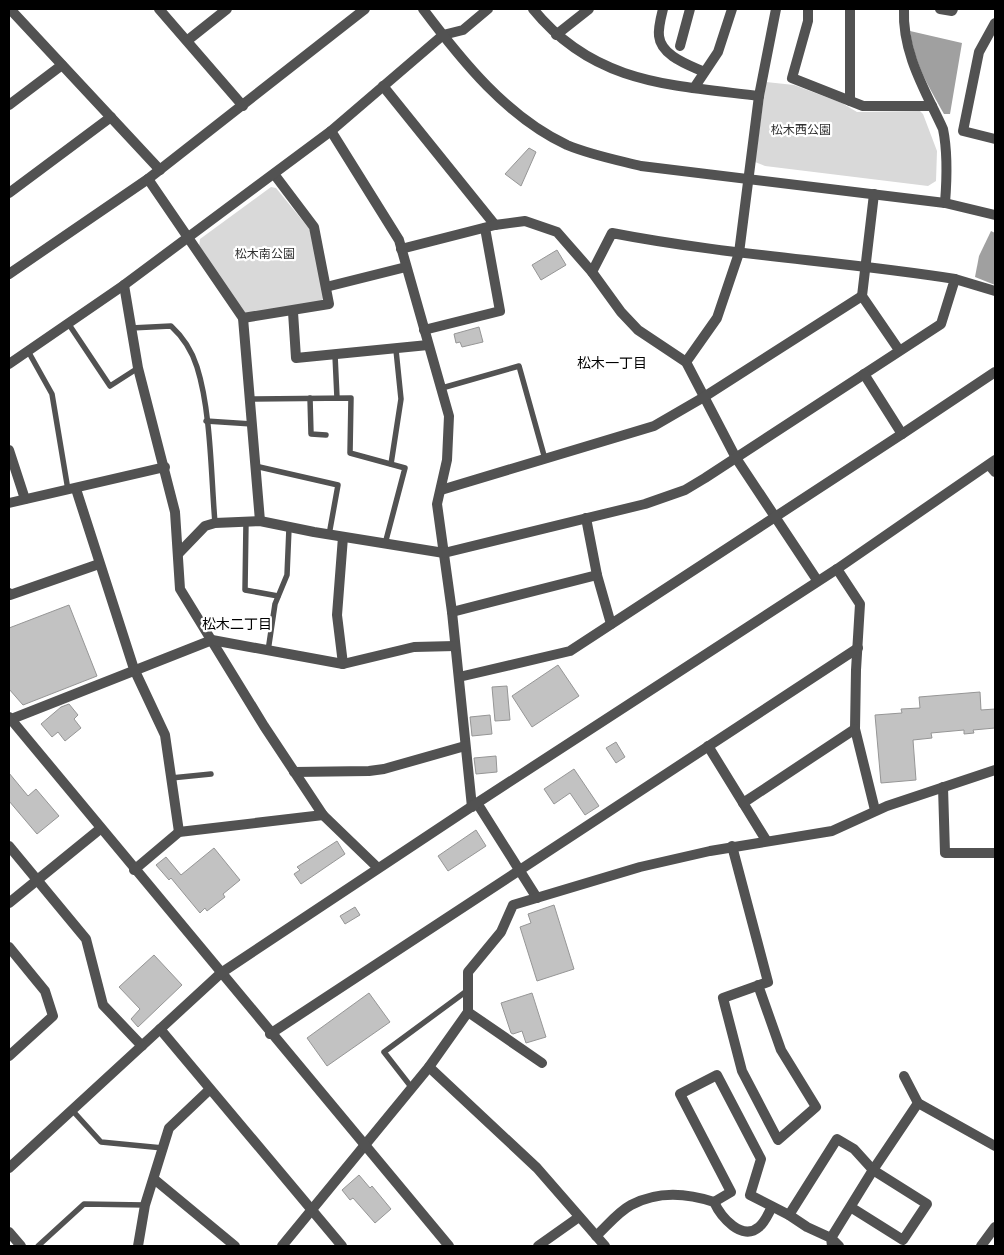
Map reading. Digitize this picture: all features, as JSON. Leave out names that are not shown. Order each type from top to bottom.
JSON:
[{"type":"street","points":[[10,9],[160,170]]},
{"type":"street","points":[[158,9],[188,40],[243,106]]},
{"type":"street","points":[[188,40],[227,9]]},
{"type":"street","points":[[9,274],[148,179],[365,9]]},
{"type":"street","points":[[423,9],[485,84],[528,122],[567,145],[603,157],[641,166],[945,202],[995,215]]},
{"type":"street","points":[[9,364],[124,285],[331,131],[443,35],[463,30],[488,9]]},
{"type":"street","points":[[533,9],[556,35],[573,49],[604,65],[641,80],[759,96]]},
{"type":"street","points":[[556,35],[588,9]]},
{"type":"street","points":[[663,9],[658,37],[662,45],[674,58],[704,72]]},
{"type":"street","points":[[680,46],[690,9]]},
{"type":"street","points":[[694,88],[718,52],[732,9]]},
{"type":"street","points":[[686,362],[717,318],[739,253],[759,96],[776,9]]},
{"type":"street","points":[[808,9],[808,20],[792,78],[863,106],[932,106]]},
{"type":"street","points":[[850,9],[850,100]]},
{"type":"street","points":[[904,9],[903,20],[912,61],[945,138],[947,173],[945,202]]},
{"type":"street","points":[[940,9],[952,11],[953,9]]},
{"type":"street","points":[[995,23],[980,52],[963,131],[995,139]]},
{"type":"street","points":[[9,105],[62,65]]},
{"type":"street","points":[[383,86],[490,227],[500,311],[424,330]]},
{"type":"street","points":[[9,193],[111,117]]},
{"type":"street","points":[[331,131],[398,240],[442,388],[450,425],[447,460],[437,504],[452,612],[474,805],[520,868],[537,898]]},
{"type":"street","points":[[243,318],[293,312],[329,304],[314,227],[274,174]]},
{"type":"street","points":[[148,179],[243,318],[260,521]]},
{"type":"street","points":[[874,194],[862,296],[899,350]]},
{"type":"street","points":[[401,250],[490,227],[525,221],[557,232],[592,272],[620,312],[638,330],[686,362],[736,458],[817,580]]},
{"type":"street","points":[[592,272],[612,234],[677,246],[955,280],[995,291]]},
{"type":"street","points":[[326,287],[406,267]]},
{"type":"street","points":[[178,554],[205,526],[215,523],[260,521],[289,528],[444,554],[645,504],[685,490],[941,324],[955,280]]},
{"type":"street","points":[[124,285],[138,368],[175,512],[180,589],[294,772],[323,815],[378,868]]},
{"type":"street","points":[[441,490],[637,433],[666,420],[862,296]]},
{"type":"street","points":[[293,312],[296,358],[396,350],[428,345]]},
{"type":"street","points":[[459,677],[570,652],[995,372]]},
{"type":"street","points":[[864,374],[902,434]]},
{"type":"street","points":[[9,450],[25,499]]},
{"type":"street","points":[[9,1168],[221,973],[993,465]]},
{"type":"street","points":[[9,504],[165,468]]},
{"type":"street","points":[[72,490],[134,669],[165,735],[179,832]]},
{"type":"street","points":[[586,518],[597,575],[611,624]]},
{"type":"street","points":[[343,537],[337,615],[343,664]]},
{"type":"street","points":[[9,593],[10,595],[99,564]]},
{"type":"street","points":[[837,568],[860,604],[855,729],[875,810]]},
{"type":"street","points":[[452,612],[597,575]]},
{"type":"street","points":[[449,1246],[270,1034],[9,719],[212,640],[343,664],[409,648],[455,646]]},
{"type":"street","points":[[270,1034],[520,868],[858,648]]},
{"type":"street","points":[[743,803],[855,729]]},
{"type":"street","points":[[294,772],[369,771],[466,746]]},
{"type":"street","points":[[708,746],[766,840]]},
{"type":"street","points":[[282,1246],[313,1211],[429,1067],[468,1012],[468,972],[501,932],[512,906],[640,867],[732,846],[832,831],[875,810],[995,770]]},
{"type":"street","points":[[943,787],[945,853],[995,853]]},
{"type":"street","points":[[134,870],[179,832],[323,815]]},
{"type":"street","points":[[9,903],[100,828]]},
{"type":"street","points":[[9,846],[86,939],[103,1005],[142,1046]]},
{"type":"street","points":[[732,846],[768,982],[758,985],[723,998],[742,1071],[778,1140],[816,1107],[781,1050],[758,985]]},
{"type":"street","points":[[9,947],[45,991],[53,1016],[9,1056]]},
{"type":"street","points":[[468,1012],[542,1063]]},
{"type":"street","points":[[160,1029],[209,1090],[342,1246]]},
{"type":"street","points":[[429,1067],[537,1168],[605,1246]]},
{"type":"street","points":[[714,1202],[731,1192],[680,1094],[717,1075],[762,1159],[750,1195],[789,1215],[840,1246]]},
{"type":"street","points":[[904,1076],[918,1103],[995,1146]]},
{"type":"street","points":[[138,1246],[145,1205],[170,1128],[209,1090]]},
{"type":"street","points":[[832,1242],[873,1170],[918,1103]]},
{"type":"street","points":[[789,1215],[837,1139],[854,1149],[873,1170],[927,1204],[903,1240],[852,1208]]},
{"type":"street","points":[[154,1179],[235,1246]]},
{"type":"street","points":[[596,1236],[630,1206],[649,1198],[686,1195],[714,1202],[726,1221],[745,1232],[753,1231],[759,1227],[772,1207]]},
{"type":"street","points":[[538,1246],[579,1217]]},
{"type":"street","points":[[981,1246],[995,1227]]},
{"type":"street","points":[[9,1232],[21,1246]]},
{"type":"lane","points":[[68,323],[110,386],[138,368]]},
{"type":"lane","points":[[131,328],[171,326],[184,339],[197,367],[206,421],[215,523]]},
{"type":"lane","points":[[391,464],[401,400],[396,350]]},
{"type":"lane","points":[[28,351],[52,394],[72,490]]},
{"type":"lane","points":[[335,355],[337,398]]},
{"type":"lane","points":[[442,388],[519,366],[545,459]]},
{"type":"lane","points":[[310,398],[311,434],[326,435]]},
{"type":"lane","points":[[250,399],[351,398],[350,453],[405,468],[385,544]]},
{"type":"lane","points":[[206,421],[252,424]]},
{"type":"lane","points":[[255,466],[338,485],[329,535]]},
{"type":"lane","points":[[246,522],[246,590],[278,596]]},
{"type":"lane","points":[[268,651],[278,596],[287,575],[289,528]]},
{"type":"lane","points":[[171,778],[211,774]]},
{"type":"lane","points":[[412,1088],[384,1052],[468,990]]},
{"type":"lane","points":[[72,1110],[100,1142],[163,1148]]},
{"type":"lane","points":[[38,1246],[84,1204],[145,1205]]},
{"type":"green space","name":"松木西公園","points":[[766,82],[794,85],[842,103],[857,112],[920,111],[923,114],[937,151],[936,181],[928,186],[765,166],[755,162]]},
{"type":"green space","name":"松木南公園","points":[[271,187],[276,188],[311,231],[324,296],[321,303],[249,315],[244,312],[199,247],[200,239]]},
{"type":"shaded area","points":[[910,31],[962,43],[950,114],[944,114],[923,74],[915,54]]},
{"type":"shaded area","points":[[991,231],[995,233],[995,285],[975,277],[979,256]]},
{"type":"building","points":[[529,148],[536,152],[521,186],[505,174]]},
{"type":"building","points":[[557,250],[566,265],[541,280],[532,265]]},
{"type":"building","points":[[479,327],[483,342],[462,347],[460,342],[456,343],[454,334]]},
{"type":"building","points":[[69,605],[97,676],[23,705],[9,689],[9,628]]},
{"type":"building","points":[[558,665],[579,696],[532,727],[512,696]]},
{"type":"building","points":[[507,686],[510,720],[495,721],[492,687]]},
{"type":"building","points":[[980,692],[981,710],[995,709],[995,728],[973,730],[974,733],[964,734],[964,730],[931,733],[932,738],[913,740],[916,780],[881,783],[875,715],[902,713],[901,709],[920,708],[919,697]]},
{"type":"building","points":[[69,704],[78,715],[74,719],[81,728],[65,741],[58,732],[52,737],[41,724],[61,707]]},
{"type":"building","points":[[490,715],[492,734],[472,736],[470,717]]},
{"type":"building","points":[[616,742],[625,757],[616,763],[606,748]]},
{"type":"building","points":[[496,756],[497,772],[476,774],[474,758]]},
{"type":"building","points":[[574,769],[599,806],[585,815],[570,793],[554,804],[544,789]]},
{"type":"building","points":[[9,773],[28,796],[36,789],[59,816],[37,834],[9,801]]},
{"type":"building","points":[[476,830],[486,846],[448,871],[438,856]]},
{"type":"building","points":[[337,841],[345,854],[301,884],[294,874],[300,870],[297,867]]},
{"type":"building","points":[[214,848],[240,880],[223,894],[225,897],[207,911],[205,908],[200,913],[171,878],[169,880],[156,865],[166,857],[181,875]]},
{"type":"building","points":[[554,905],[574,969],[537,981],[520,927],[531,923],[528,914]]},
{"type":"building","points":[[355,907],[360,915],[345,924],[340,916]]},
{"type":"building","points":[[154,955],[182,985],[138,1027],[131,1019],[140,1009],[119,987]]},
{"type":"building","points":[[369,993],[390,1022],[327,1066],[307,1038]]},
{"type":"building","points":[[532,993],[546,1037],[526,1043],[522,1031],[511,1033],[501,1003]]},
{"type":"building","points":[[359,1175],[370,1188],[372,1186],[391,1209],[375,1223],[353,1198],[350,1200],[342,1190]]},
{"type":"district","name":"松木一丁目","points":[[612,363]]},
{"type":"district","name":"松木二丁目","points":[[237,624]]}]
